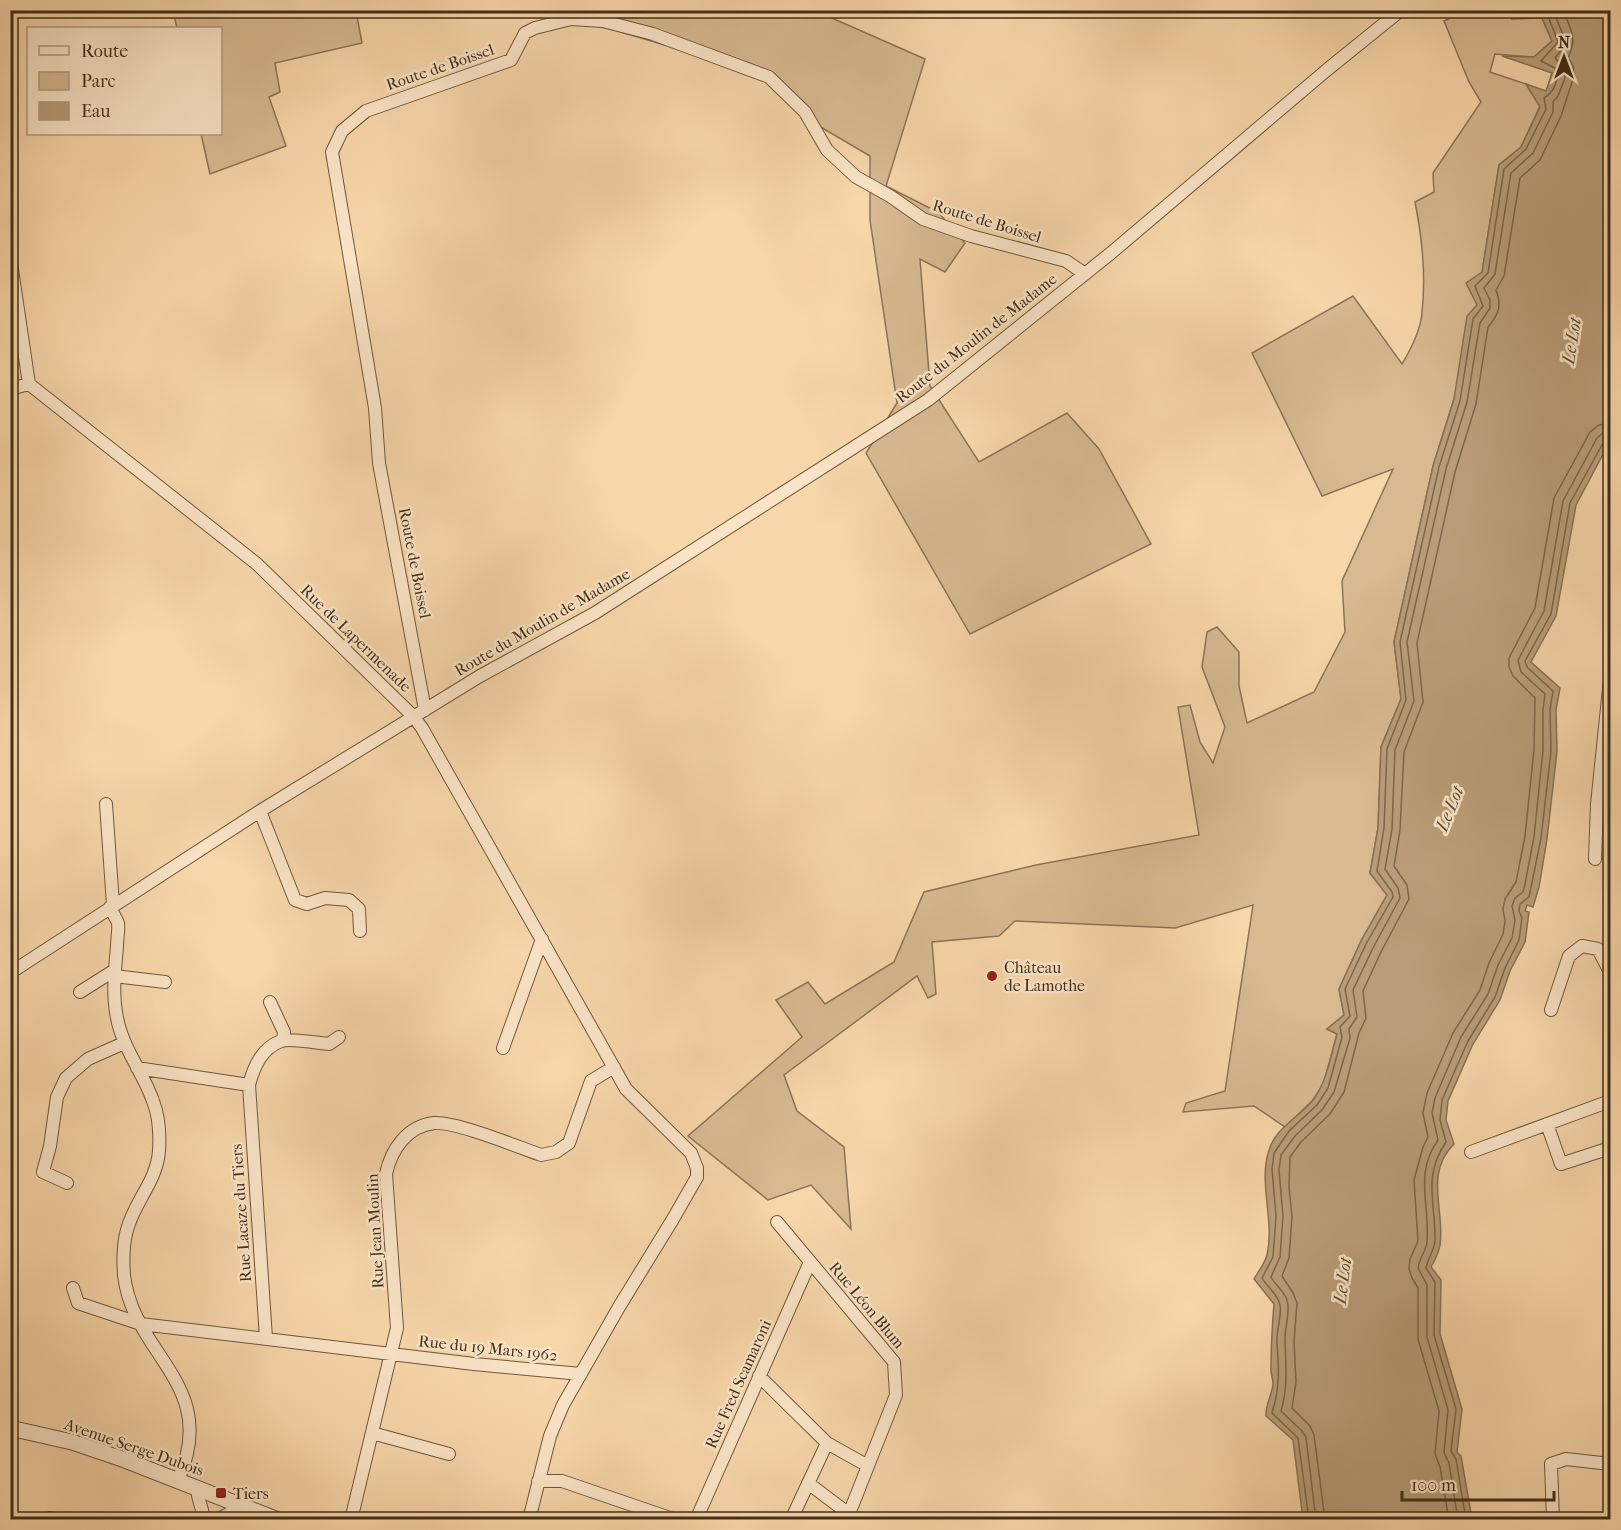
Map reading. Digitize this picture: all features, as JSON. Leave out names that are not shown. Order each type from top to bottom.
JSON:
[{"type":"street","name":"Route du Moulin de Madame","points":[[413,716],[480,676],[595,614],[928,400],[1085,274],[1401,10]]},
{"type":"street","name":"Route de Boissel","points":[[425,710],[379,463],[375,408],[332,152],[342,131],[366,111],[511,60],[525,33],[535,28],[571,19],[603,21],[653,34],[769,77],[805,112],[827,150],[856,177],[890,196],[923,219],[971,236],[1066,261],[1085,274]]},
{"type":"street","points":[[10,256],[29,384],[10,389]]},
{"type":"street","name":"Rue de Lapermenade","points":[[10,972],[260,811],[413,716],[257,564],[29,384]]},
{"type":"street","points":[[1595,859],[1605,769],[1611,679]]},
{"type":"street","points":[[413,716],[422,728],[626,1089],[691,1153],[697,1168],[697,1177],[563,1406],[550,1436],[529,1520]]},
{"type":"street","points":[[106,804],[111,906],[118,924],[113,988],[117,1018],[124,1043],[154,1102],[159,1130],[159,1153],[154,1174],[127,1230],[124,1275],[129,1300],[141,1324],[174,1375],[189,1412],[189,1449],[178,1480]]},
{"type":"street","points":[[260,811],[295,900],[307,904],[325,898],[349,900],[359,909],[360,931]]},
{"type":"street","points":[[503,1048],[542,939]]},
{"type":"street","points":[[1551,1010],[1569,956],[1582,946],[1598,949],[1611,972]]},
{"type":"street","points":[[80,992],[115,973],[165,982]]},
{"type":"street","points":[[270,1002],[284,1032],[283,1040]]},
{"type":"street","points":[[137,1068],[249,1085],[254,1067],[264,1052],[283,1040],[328,1044],[339,1036]]},
{"type":"street","points":[[67,1183],[43,1172],[50,1146],[57,1097],[66,1078],[88,1059],[124,1043]]},
{"type":"street","name":"Rue Jean Moulin","points":[[351,1520],[397,1328],[386,1174],[389,1157],[401,1140],[416,1128],[434,1123],[450,1125],[541,1155],[556,1152],[569,1143],[591,1082],[614,1067]]},
{"type":"street","name":"Rue Lacaze du Tiers","points":[[249,1085],[266,1338]]},
{"type":"street","points":[[1471,1152],[1611,1101]]},
{"type":"street","points":[[1547,1124],[1561,1164],[1611,1148]]},
{"type":"street","name":"Rue Léon Blum","points":[[777,1222],[894,1362],[896,1395],[851,1517]]},
{"type":"street","name":"Rue Fred Scamaroni","points":[[696,1520],[810,1262]]},
{"type":"street","points":[[73,1288],[78,1303],[141,1324],[392,1354]]},
{"type":"street","name":"Rue du 19 Mars 1962","points":[[392,1354],[581,1374]]},
{"type":"street","points":[[759,1376],[827,1443],[868,1466]]},
{"type":"street","name":"Avenue Serge Dubois","points":[[10,1428],[72,1442],[178,1480],[278,1520]]},
{"type":"street","points":[[372,1434],[449,1454]]},
{"type":"street","points":[[791,1520],[827,1443]]},
{"type":"street","points":[[1553,1520],[1551,1464],[1566,1460],[1611,1464]]},
{"type":"street","points":[[538,1481],[562,1481],[676,1520]]},
{"type":"street","points":[[808,1483],[851,1517]]},
{"type":"street","points":[[197,1488],[204,1520]]},
{"type":"street","points":[[217,1520],[243,1506]]},
{"type":"green space","points":[[572,10],[826,11],[825,15],[925,59],[886,186],[938,212],[965,243],[945,272],[920,259],[930,386],[979,462],[1067,413],[1099,449],[1151,544],[970,634],[866,453],[897,403],[870,220],[870,156],[812,122],[776,78],[614,30],[570,20]]},
{"type":"green space","points":[[1468,10],[1526,11],[1513,18],[1542,18],[1552,41],[1534,57],[1495,54],[1490,72],[1526,84],[1540,106],[1521,147],[1499,165],[1477,305],[1454,399],[1433,466],[1394,642],[1401,699],[1381,747],[1378,828],[1370,873],[1387,895],[1361,941],[1339,989],[1344,1015],[1327,1029],[1337,1034],[1323,1085],[1312,1101],[1285,1127],[1254,1106],[1183,1112],[1186,1103],[1225,1091],[1253,905],[1175,928],[1015,921],[999,936],[932,942],[936,994],[928,998],[917,976],[784,1075],[797,1111],[844,1147],[851,1229],[811,1185],[768,1200],[688,1136],[802,1037],[776,1000],[808,982],[825,1004],[894,962],[924,892],[1036,865],[1199,835],[1178,707],[1190,705],[1200,742],[1213,763],[1225,727],[1202,667],[1207,632],[1217,627],[1239,652],[1239,686],[1247,723],[1314,692],[1345,632],[1342,581],[1393,469],[1322,496],[1252,353],[1353,296],[1402,364],[1418,332],[1423,298],[1423,257],[1415,202],[1434,192],[1433,173],[1481,102],[1469,82],[1444,21]]},
{"type":"green space","points":[[173,11],[356,11],[362,43],[275,63],[280,92],[269,97],[286,146],[210,174],[201,135],[222,135],[222,27],[177,27]]},
{"type":"water","name":"Le Lot","points":[[1526,11],[1610,11],[1610,441],[1576,505],[1556,616],[1531,662],[1560,688],[1556,710],[1557,751],[1539,887],[1533,907],[1527,905],[1525,911],[1529,912],[1525,942],[1510,971],[1500,1000],[1473,1044],[1448,1101],[1446,1120],[1454,1144],[1445,1155],[1440,1167],[1438,1192],[1440,1245],[1431,1267],[1441,1280],[1440,1334],[1462,1409],[1457,1452],[1461,1456],[1472,1519],[1303,1519],[1293,1440],[1266,1416],[1273,1384],[1271,1362],[1274,1304],[1254,1279],[1266,1258],[1269,1242],[1266,1163],[1272,1142],[1309,1105],[1322,1084],[1337,1034],[1327,1029],[1344,1015],[1339,989],[1361,941],[1387,895],[1370,873],[1378,828],[1381,747],[1401,699],[1394,642],[1433,466],[1454,399],[1467,316],[1477,305],[1466,283],[1482,272],[1499,165],[1521,147],[1540,107],[1526,84],[1546,91],[1552,73],[1502,56],[1534,57],[1552,41],[1542,18],[1511,19]]},
{"type":"place","name":"Château de Lamothe","points":[[992,976]]},
{"type":"place","name":"Tiers","points":[[221,1493]]}]
